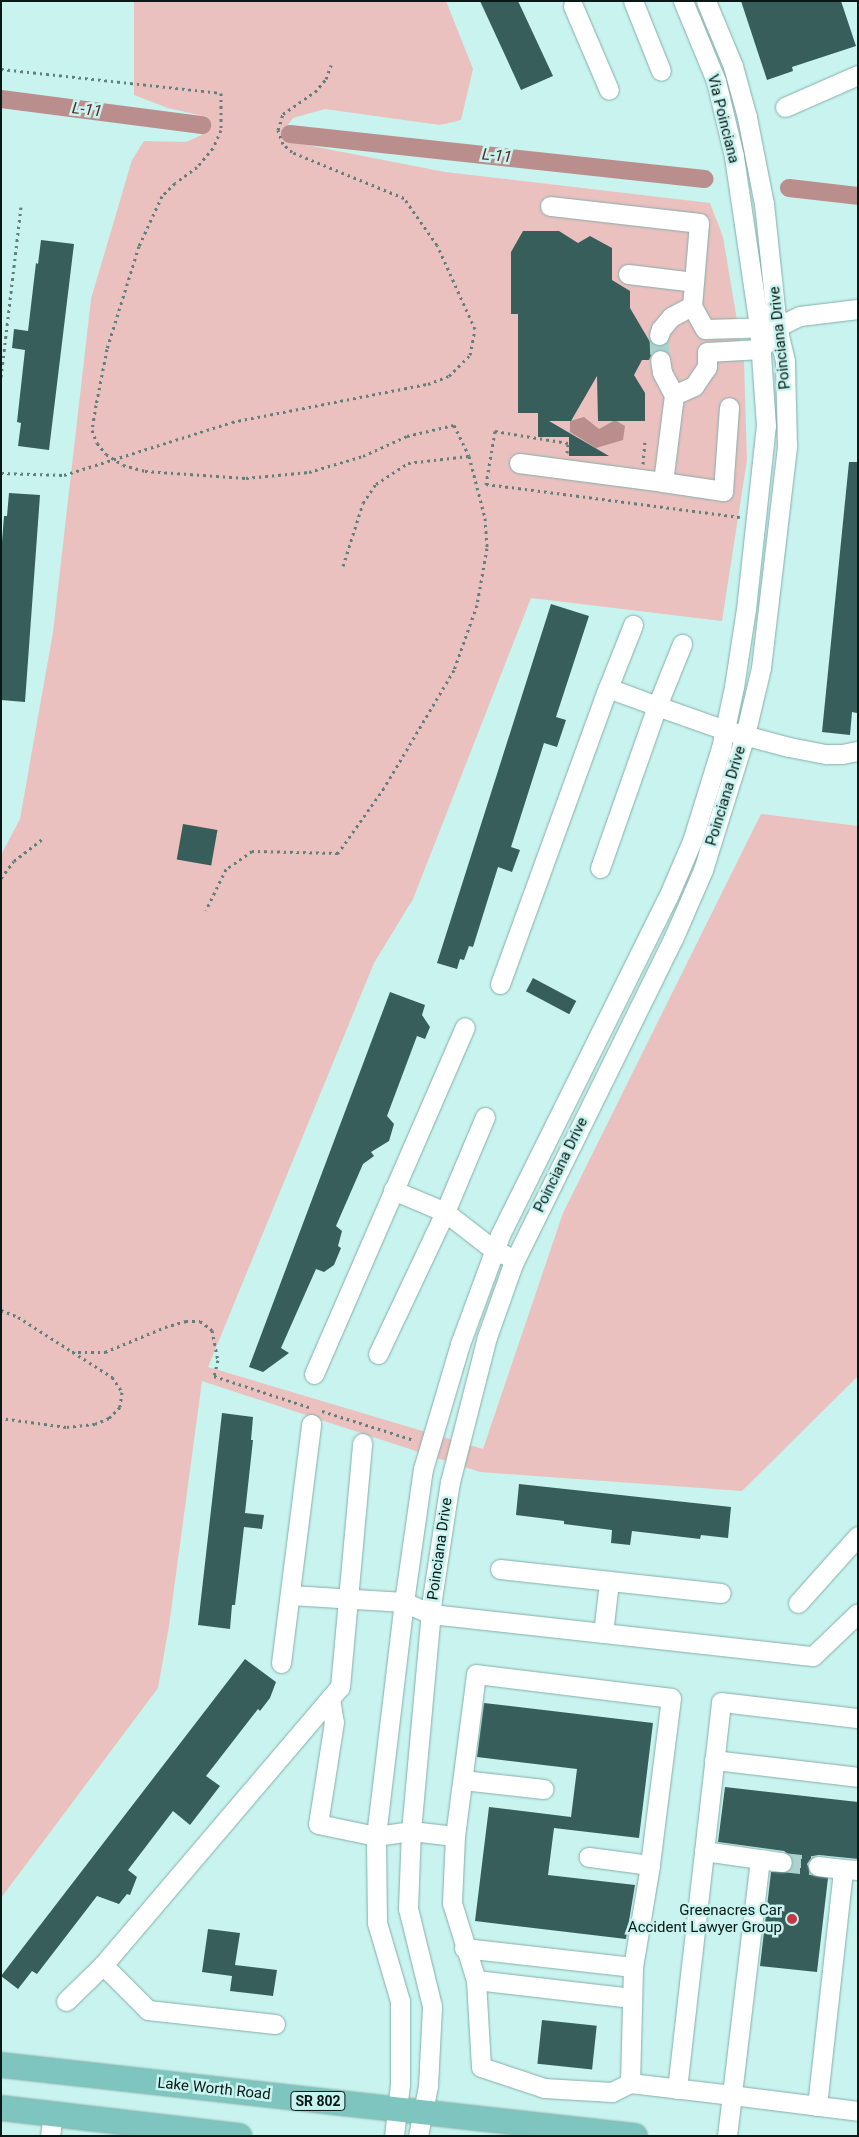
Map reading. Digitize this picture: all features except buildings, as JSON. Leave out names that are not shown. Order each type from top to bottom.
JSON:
[{"type":"main road","name":"Lake Worth Road","points":[[1,2065],[635,2136]]},
{"type":"main road","points":[[1,2108],[52,2125],[239,2136]]},
{"type":"street","points":[[633,1],[661,71]]},
{"type":"street","name":"Via Poinciana","points":[[683,1],[716,81],[734,156],[746,241]]},
{"type":"street","name":"Via Poinciana","points":[[706,1],[733,66],[747,117],[764,204],[767,236]]},
{"type":"street","points":[[576,3],[609,90]]},
{"type":"street","points":[[785,107],[858,75]]},
{"type":"street","points":[[550,206],[699,223],[692,306],[705,329],[768,326],[800,316],[858,309]]},
{"type":"street","name":"Poinciana Drive","points":[[767,236],[768,326]]},
{"type":"street","name":"Poinciana Drive","points":[[418,2136],[428,2086],[432,2006],[408,1908],[411,1830],[431,1614],[452,1472],[487,1337],[515,1260],[673,939],[703,870],[745,735],[761,668],[787,445],[785,362],[768,326],[746,241]]},
{"type":"street","points":[[628,274],[694,282]]},
{"type":"street","points":[[660,335],[661,329],[670,317],[692,306]]},
{"type":"street","points":[[674,395],[694,386],[707,367],[707,352],[761,349],[768,326]]},
{"type":"street","name":"Poinciana Drive","points":[[394,2136],[400,2084],[400,2001],[376,1923],[376,1836],[404,1602],[423,1469],[460,1344],[500,1235],[668,897],[692,841],[709,789],[725,730],[746,609],[766,426],[761,349]]},
{"type":"street","points":[[660,360],[662,372],[674,395],[663,482]]},
{"type":"street","points":[[519,463],[723,492],[729,408]]},
{"type":"street","points":[[500,984],[608,688],[633,625]]},
{"type":"street","points":[[600,868],[657,706],[682,644]]},
{"type":"street","points":[[608,688],[725,730],[788,747],[826,754],[842,754],[858,750]]},
{"type":"street","points":[[314,1374],[465,1027]]},
{"type":"street","points":[[378,1354],[445,1212],[485,1117]]},
{"type":"street","points":[[393,1190],[445,1212],[494,1250],[515,1260]]},
{"type":"street","points":[[281,1663],[311,1424]]},
{"type":"street","points":[[66,2001],[103,1965],[340,1687],[346,1598],[362,1443]]},
{"type":"street","points":[[798,1603],[858,1536]]},
{"type":"street","points":[[500,1570],[721,1593]]},
{"type":"street","points":[[603,1633],[609,1582]]},
{"type":"street","points":[[290,1595],[404,1602],[431,1614],[813,1656],[858,1613]]},
{"type":"street","points":[[630,2083],[633,1967],[650,1865],[671,1698],[476,1674],[456,1836],[452,1903],[464,1948],[476,1980],[481,2067],[544,2088],[612,2092],[630,2083],[858,2111]]},
{"type":"street","points":[[330,1698],[334,1722],[318,1824],[376,1836],[411,1830],[456,1836]]},
{"type":"street","points":[[677,2089],[721,1702],[858,1718]]},
{"type":"street","points":[[714,1760],[858,1777]]},
{"type":"street","points":[[463,1780],[542,1789]]},
{"type":"street","points":[[704,1851],[782,1862]]},
{"type":"street","points":[[589,1857],[650,1865]]},
{"type":"street","points":[[727,2136],[760,1859]]},
{"type":"street","points":[[817,2106],[851,1869],[818,1866]]},
{"type":"street","points":[[464,1948],[633,1967]]},
{"type":"street","points":[[103,1965],[148,2010],[275,2024]]},
{"type":"street","points":[[476,1980],[632,1998]]},
{"type":"path","points":[[1,473],[64,475],[232,422],[428,384],[449,376],[470,355],[476,329],[437,245],[404,198],[292,152],[283,144],[278,130],[282,114],[314,92],[326,79],[331,65]]},
{"type":"path","points":[[1,69],[221,94],[221,130],[213,148],[197,167],[175,183],[162,196],[139,246],[107,349],[92,430],[106,454],[123,465],[145,472],[246,478],[309,472],[363,456],[407,436],[454,425],[469,456],[485,518],[487,548],[477,605],[454,670],[384,788],[338,853],[252,852],[226,869],[206,910]]},
{"type":"path","points":[[1,377],[21,207]]},
{"type":"path","points":[[567,456],[568,443],[495,431],[486,484],[741,518]]},
{"type":"path","points":[[343,566],[363,503],[376,484],[408,463],[469,456]]},
{"type":"path","points":[[740,527],[742,508]]},
{"type":"path","points":[[1,878],[14,861],[43,838]]},
{"type":"path","points":[[1,1310],[18,1317],[112,1376],[122,1392],[120,1407],[109,1418],[95,1424],[66,1427],[1,1418]]},
{"type":"path","points":[[72,1352],[105,1352],[165,1327],[186,1321],[200,1321],[212,1330],[218,1360],[214,1376],[420,1442]]},
{"type":"shaded area","points":[[134,1],[446,1],[473,69],[461,120],[440,125],[325,109],[293,118],[285,129],[291,142],[445,172],[710,203],[723,237],[744,362],[747,460],[722,621],[531,598],[413,899],[374,963],[208,1367],[483,1449],[563,1213],[761,814],[858,826],[858,1376],[742,1491],[480,1472],[202,1381],[169,1626],[158,1688],[1,1898],[1,855],[20,819],[53,632],[91,299],[132,160],[144,141],[186,142],[206,133],[207,117],[168,108],[134,95]]},
{"type":"shaded area","points":[[584,417],[599,429],[615,420],[625,426],[623,440],[596,448],[570,432],[570,421]]},
{"type":"waterway","name":"L-11","points":[[1,99],[202,125]]},
{"type":"waterway","name":"L-11","points":[[290,134],[705,179]]},
{"type":"waterway","name":"L-11","points":[[789,188],[858,196]]},
{"type":"tunnel","points":[[659,335],[660,360]]},
{"type":"tunnel","points":[[782,1862],[818,1866]]},
{"type":"place","name":"Greenacres Car Accident Lawyer Group","points":[[792,1919]]}]
